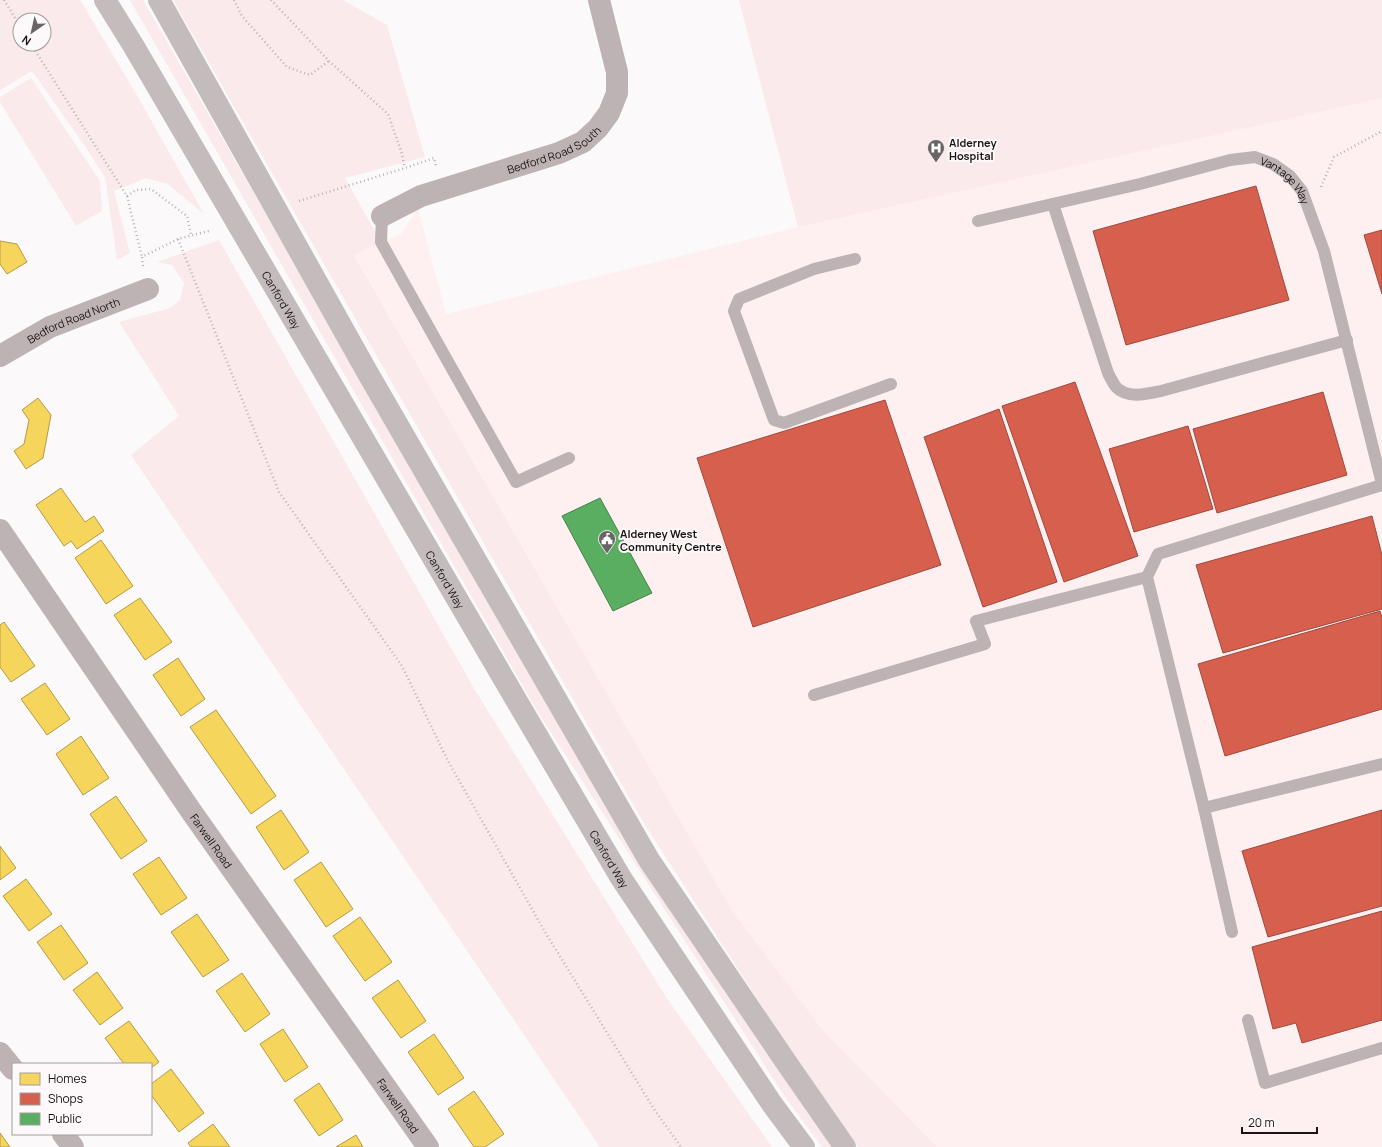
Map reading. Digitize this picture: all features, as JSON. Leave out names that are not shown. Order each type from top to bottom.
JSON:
[{"type":"highway","name":"Canford Way","points":[[105,0],[133,45],[524,715],[621,878],[772,1104],[804,1147]]},
{"type":"highway","points":[[158,0],[366,370],[649,860],[845,1147]]},
{"type":"street","name":"Bedford Road South","points":[[382,216],[421,196],[559,153],[583,142],[598,128],[609,113],[617,92],[617,72],[613,51],[599,0]]},
{"type":"street","name":"Bedford Road North","points":[[0,356],[50,327],[148,289]]},
{"type":"street","name":"Farwell Road","points":[[0,530],[191,811],[428,1147]]},
{"type":"street","points":[[0,1053],[12,1068]]},
{"type":"street","points":[[64,1135],[73,1147]]},
{"type":"lane","name":"Vantage Way","points":[[978,221],[1140,184],[1230,160],[1255,157],[1273,164],[1290,176],[1302,191],[1324,251],[1382,484]]},
{"type":"lane","points":[[1053,204],[1108,373],[1116,387],[1127,393],[1143,395],[1161,391],[1347,340]]},
{"type":"lane","points":[[382,216],[381,242],[516,482],[569,458]]},
{"type":"lane","points":[[855,259],[814,269],[740,299],[734,311],[774,420],[784,423],[891,384]]},
{"type":"lane","points":[[1232,932],[1204,808],[1147,577],[1158,554],[1382,484]]},
{"type":"lane","points":[[814,696],[985,644],[976,620],[1147,577]]},
{"type":"lane","points":[[1204,808],[1382,764]]},
{"type":"lane","points":[[1248,1020],[1265,1082],[1382,1048]]},
{"type":"path","points":[[4,0],[12,13]]},
{"type":"path","points":[[234,0],[242,16],[286,67],[310,75],[328,61]]},
{"type":"path","points":[[271,0],[328,61],[388,114],[401,151],[405,168]]},
{"type":"path","points":[[37,52],[127,196],[148,289]]},
{"type":"path","points":[[1310,211],[1334,157],[1382,131]]},
{"type":"path","points":[[299,201],[434,158],[442,190]]},
{"type":"path","points":[[127,196],[136,190],[150,189],[187,216],[191,235]]},
{"type":"path","points":[[142,257],[178,239],[209,231]]},
{"type":"path","points":[[178,239],[279,492],[402,666],[448,761],[545,932],[650,1103],[681,1147]]},
{"type":"shaded area","points":[[0,0],[80,0],[135,92],[204,214],[168,184],[146,178],[114,191],[130,253],[117,260],[105,177],[32,71],[0,90]]},
{"type":"shaded area","points":[[130,0],[143,0],[359,376],[840,1147],[822,1147],[785,1097],[536,709]]},
{"type":"shaded area","points":[[173,0],[343,0],[387,25],[425,157],[345,178],[381,242],[354,255],[733,912],[822,1029],[937,1147],[858,1147],[796,1059],[645,825]]},
{"type":"shaded area","points":[[739,0],[1382,0],[1382,1147],[937,1147],[822,1029],[733,912],[354,254],[401,234],[418,209],[446,314],[798,227]]},
{"type":"shaded area","name":"Alderney Hospital","points":[[739,0],[1382,0],[1382,98],[798,227]]},
{"type":"shaded area","points":[[31,78],[100,181],[102,211],[76,226],[0,102],[0,97]]},
{"type":"shaded area","points":[[219,240],[475,690],[666,997],[772,1147],[600,1147],[131,455],[179,416],[119,322],[170,308],[180,300],[184,283],[172,265],[157,262]]},
{"type":"building: Homes","points":[[0,241],[17,244],[27,262],[7,274],[0,264]]},
{"type":"building: Homes","points":[[38,398],[51,415],[43,458],[26,469],[14,451],[24,444],[29,420],[22,410]]},
{"type":"building: Homes","points":[[61,488],[85,522],[94,516],[104,531],[77,549],[71,541],[64,546],[36,505]]},
{"type":"building: Homes","points":[[101,540],[133,586],[106,604],[75,558]]},
{"type":"building: Homes","points":[[140,598],[172,642],[145,660],[114,615]]},
{"type":"building: Homes","points":[[4,622],[35,666],[11,682],[0,667],[0,625]]},
{"type":"building: Homes","points":[[178,658],[205,699],[181,716],[153,675]]},
{"type":"building: Homes","points":[[45,683],[70,719],[47,735],[21,699]]},
{"type":"building: Homes","points":[[216,710],[276,796],[251,814],[190,727]]},
{"type":"building: Homes","points":[[81,736],[109,778],[83,795],[56,754]]},
{"type":"building: Homes","points":[[116,796],[147,841],[121,859],[90,814]]},
{"type":"building: Homes","points":[[281,810],[309,852],[284,870],[256,827]]},
{"type":"building: Homes","points":[[0,846],[16,868],[0,880]]},
{"type":"building: Homes","points":[[159,857],[187,898],[161,915],[133,874]]},
{"type":"building: Homes","points":[[321,862],[353,909],[326,927],[294,880]]},
{"type":"building: Homes","points":[[26,879],[52,914],[29,931],[3,896]]},
{"type":"building: Homes","points":[[197,914],[229,960],[203,977],[171,932]]},
{"type":"building: Homes","points":[[360,917],[392,962],[365,981],[333,936]]},
{"type":"building: Homes","points":[[61,925],[88,963],[64,980],[37,942]]},
{"type":"building: Homes","points":[[97,972],[123,1008],[100,1025],[73,990]]},
{"type":"building: Homes","points":[[242,973],[270,1014],[245,1032],[216,991]]},
{"type":"building: Homes","points":[[398,980],[426,1021],[401,1038],[372,998]]},
{"type":"building: Homes","points":[[129,1021],[159,1062],[152,1067],[152,1063],[123,1063],[105,1038]]},
{"type":"building: Homes","points":[[283,1029],[308,1067],[285,1082],[260,1044]]},
{"type":"building: Homes","points":[[434,1034],[464,1078],[438,1095],[408,1052]]},
{"type":"building: Homes","points":[[171,1069],[204,1113],[179,1132],[152,1096],[152,1083]]},
{"type":"building: Homes","points":[[319,1083],[343,1120],[319,1136],[294,1100]]},
{"type":"building: Homes","points":[[474,1091],[504,1134],[485,1147],[474,1147],[448,1109]]},
{"type":"building: Homes","points":[[213,1124],[230,1147],[191,1147],[188,1143]]},
{"type":"building: Homes","points":[[0,1133],[10,1147],[0,1147]]},
{"type":"building: Homes","points":[[356,1135],[363,1147],[336,1147]]},
{"type":"building: Shops","points":[[1256,186],[1289,300],[1126,345],[1093,231]]},
{"type":"building: Shops","points":[[1382,230],[1382,294],[1364,235]]},
{"type":"building: Shops","points":[[1075,382],[1138,556],[1064,582],[1002,406]]},
{"type":"building: Shops","points":[[1323,392],[1347,475],[1217,513],[1193,429]]},
{"type":"building: Shops","points":[[885,400],[941,565],[753,627],[697,458]]},
{"type":"building: Shops","points":[[999,409],[1057,582],[983,607],[924,437]]},
{"type":"building: Shops","points":[[1188,426],[1213,509],[1134,532],[1109,449]]},
{"type":"building: Shops","points":[[1372,516],[1382,555],[1382,609],[1223,653],[1196,565]]},
{"type":"building: Shops","points":[[1380,611],[1382,618],[1382,709],[1225,756],[1198,664]]},
{"type":"building: Shops","points":[[1382,810],[1382,906],[1268,937],[1242,851]]},
{"type":"building: Shops","points":[[1382,911],[1382,1020],[1302,1043],[1296,1023],[1273,1029],[1252,947]]},
{"type":"building: Public","name":"Alderney West Community Centre","points":[[600,498],[652,593],[613,611],[562,516]]},
{"type":"place","name":"Alderney Hospital","points":[[936,163]]},
{"type":"place","name":"Alderney West Community Centre","points":[[607,554]]}]
